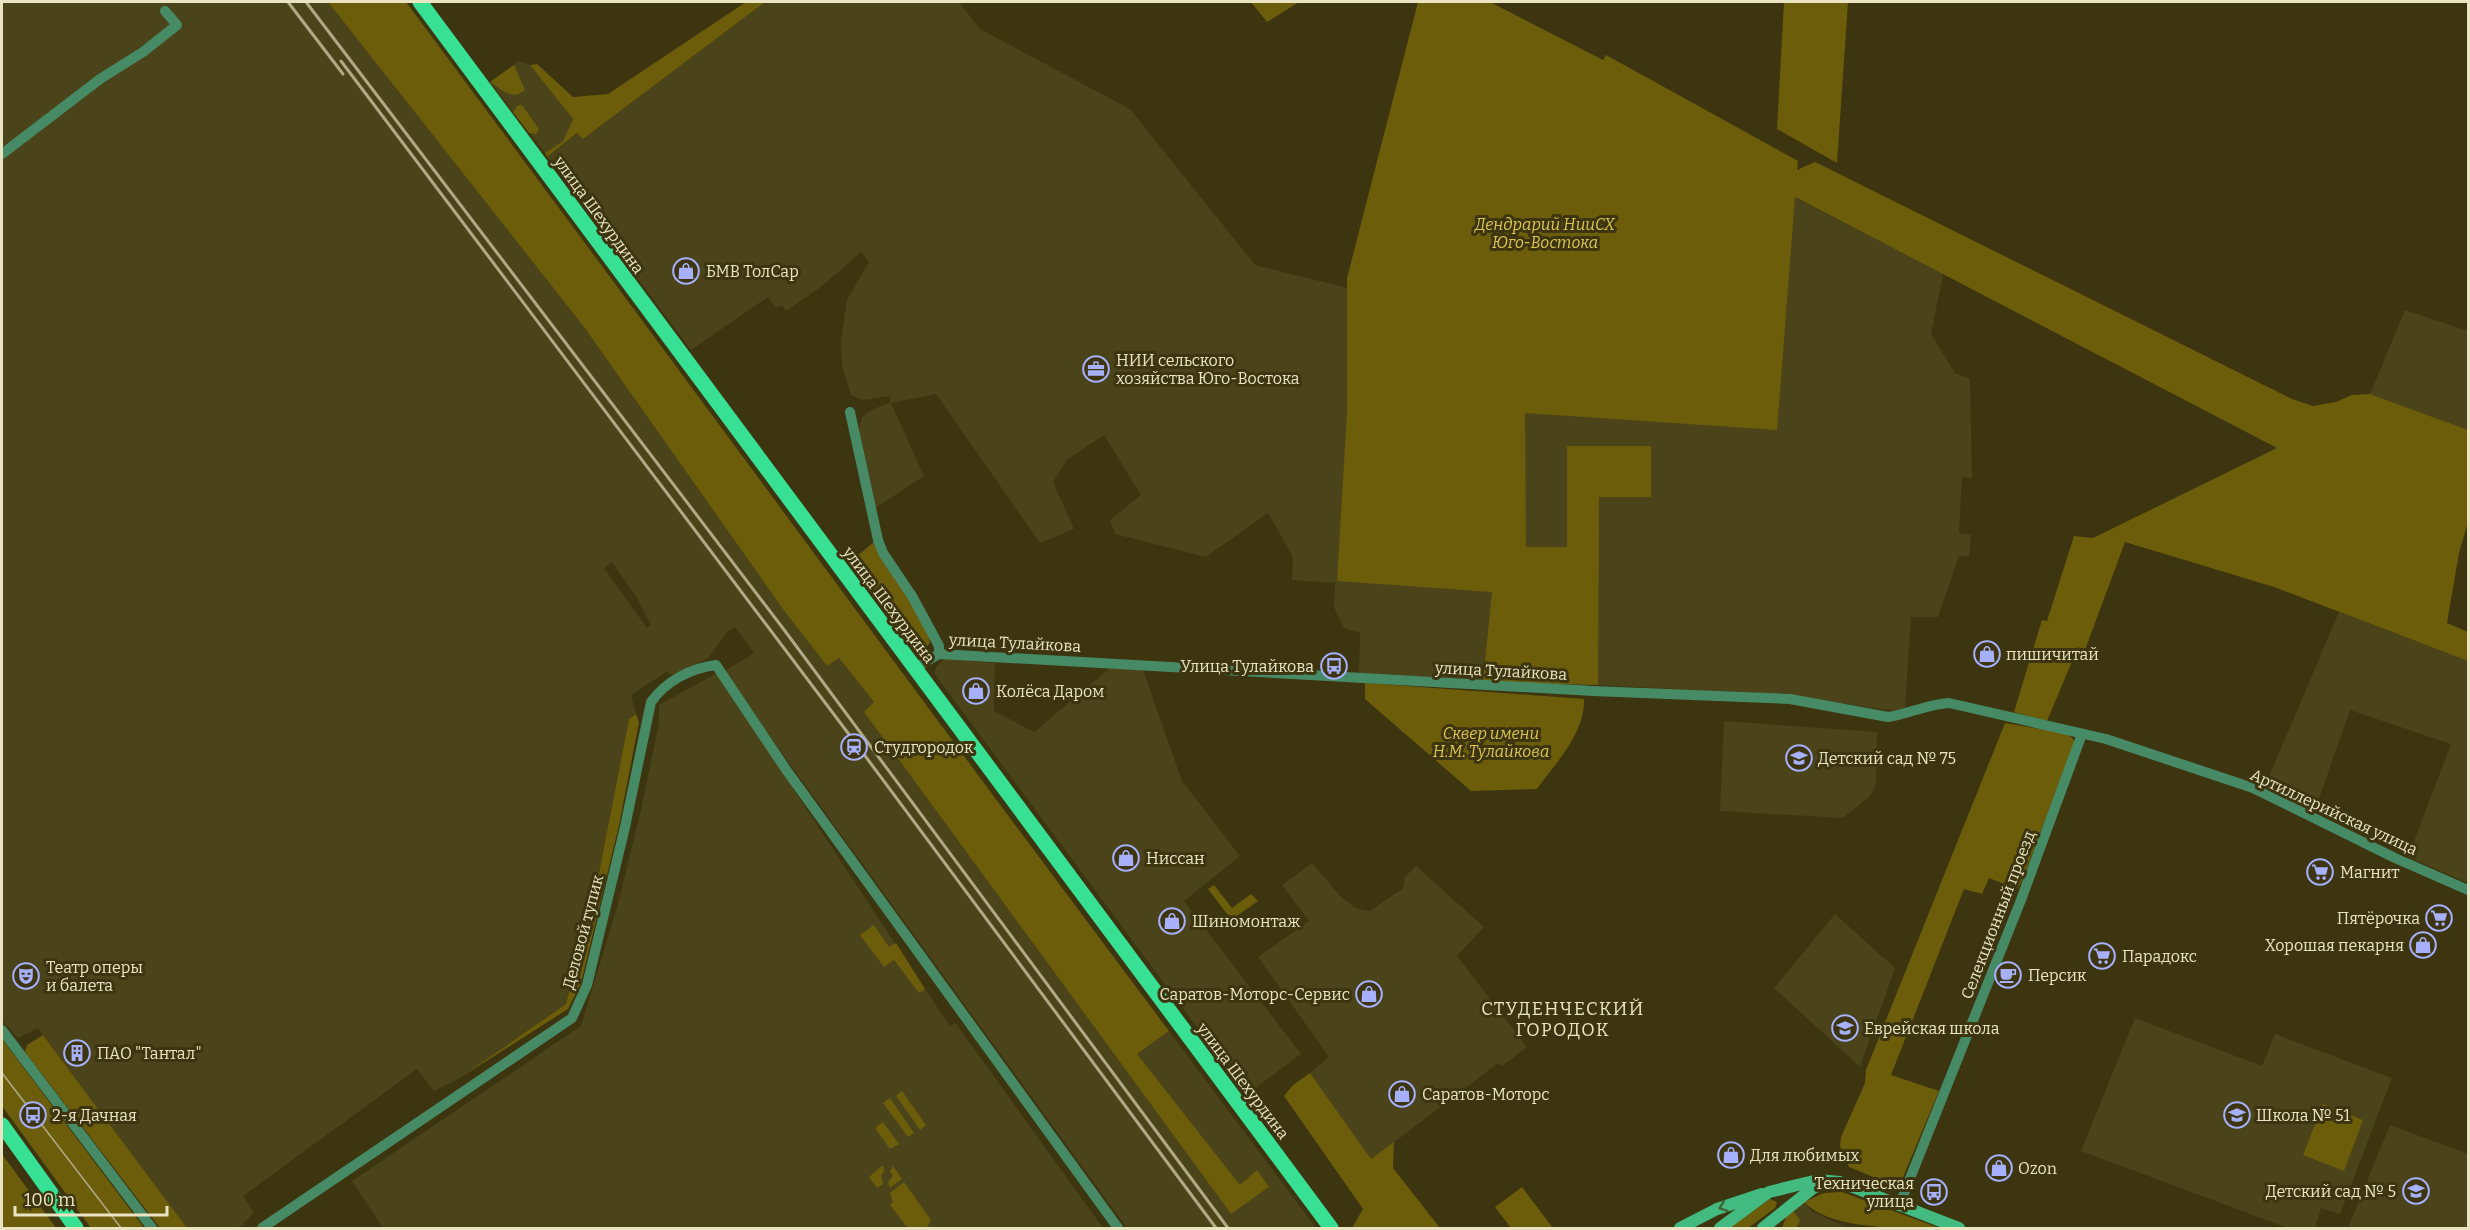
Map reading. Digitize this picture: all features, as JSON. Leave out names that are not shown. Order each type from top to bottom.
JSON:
[{"type":"main road","name":"улица Шехурдина","points":[[420,2],[1331,1228]]},
{"type":"main road","points":[[2,1125],[76,1228]]},
{"type":"main road","points":[[1680,1228],[1717,1209],[1806,1181],[1832,1181],[1959,1228]]},
{"type":"main road","points":[[1763,1228],[1777,1220],[1813,1188],[1832,1181]]},
{"type":"main road","points":[[1720,1228],[1771,1192]]},
{"type":"street","points":[[2,154],[100,79],[177,25],[165,11]]},
{"type":"street","points":[[850,412],[878,540],[883,553],[912,596],[939,646],[939,654]]},
{"type":"street","name":"улица Тулайкова","points":[[915,668],[939,654],[1602,692],[1790,699],[1888,717],[1903,715],[1935,704],[1949,703],[2082,734]]},
{"type":"street","name":"Деловой тупик","points":[[262,1228],[572,1018],[587,985],[625,827],[651,702],[660,689],[670,682],[702,667],[716,665],[787,771],[1118,1228]]},
{"type":"street","name":"Артиллерийская улица","points":[[2082,734],[2253,788],[2395,858],[2469,890]]},
{"type":"street","name":"Селекционный проезд","points":[[1899,1206],[2021,900],[2082,734]]},
{"type":"street","points":[[2,1030],[152,1228]]},
{"type":"street","points":[[1771,1192],[1783,1192],[1788,1197],[1788,1205],[1777,1220]]},
{"type":"shaded area","points":[[2,2],[328,2],[584,327],[785,612],[827,666],[839,658],[874,702],[864,712],[1231,1214],[1269,1187],[1240,1185],[1136,1054],[1169,1031],[1316,1228],[1127,1228],[723,672],[754,653],[735,627],[728,631],[708,658],[674,675],[666,672],[631,695],[636,714],[629,719],[598,878],[566,1004],[458,1079],[434,1091],[417,1069],[243,1196],[254,1213],[238,1228],[187,1228],[38,1028],[18,1038],[2,1021]],"holes":[[[612,562],[637,598],[651,625],[647,628],[604,568]]]},
{"type":"shaded area","name":"НИИ сельского хозяйства Юго-Востока","points":[[765,2],[959,2],[980,29],[1130,109],[1255,265],[1352,289],[1515,419],[1792,196],[1943,274],[1931,334],[1955,373],[1970,379],[1972,478],[1962,477],[1959,533],[1971,535],[1969,556],[1959,556],[1938,617],[1911,617],[1905,708],[1896,711],[1775,694],[1359,673],[1360,633],[1344,628],[1334,607],[1335,583],[1292,580],[1293,557],[1268,513],[1206,557],[1115,534],[1110,520],[1141,495],[1104,435],[1067,460],[1053,482],[1074,529],[1040,543],[936,394],[891,403],[924,476],[874,509],[857,435],[862,417],[873,409],[890,403],[890,396],[862,400],[851,395],[842,366],[841,341],[847,300],[869,262],[861,252],[822,286],[786,311],[782,305],[776,308],[768,297],[691,350],[547,157],[578,133],[583,139]]},
{"type":"shaded area","points":[[519,61],[530,65],[573,119],[563,141],[545,153],[490,82]]},
{"type":"shaded area","points":[[2405,310],[2468,331],[2468,430],[2370,394]]},
{"type":"shaded area","points":[[2339,612],[2468,661],[2468,883],[2408,857],[2451,744],[2350,710],[2314,813],[2264,788]]},
{"type":"shaded area","points":[[944,659],[995,663],[994,711],[1034,732],[1110,668],[1143,670],[1182,781],[1240,856],[1184,901],[1301,1054],[1253,1090],[1242,1086],[939,680],[935,674],[936,667]]},
{"type":"shaded area","points":[[717,673],[950,1026],[955,1023],[962,1032],[1103,1228],[383,1228],[352,1181],[581,1026],[618,904],[640,814],[659,723],[659,705]]},
{"type":"shaded area","name":"Детский сад № 75","points":[[1724,721],[1877,732],[1876,784],[1870,796],[1843,818],[1720,811]]},
{"type":"shaded area","points":[[1312,863],[1342,898],[1356,908],[1370,911],[1403,888],[1405,877],[1416,866],[1484,927],[1457,956],[1527,1047],[1502,1066],[1498,1063],[1371,1160],[1310,1073],[1329,1057],[1258,957],[1309,921],[1282,885]]},
{"type":"shaded area","name":"Еврейская школа","points":[[1835,914],[1895,968],[1860,1067],[1774,988]]},
{"type":"shaded area","name":"Школа № 51","points":[[2135,1018],[2262,1066],[2275,1034],[2392,1078],[2340,1214],[2321,1208],[2315,1228],[2288,1228],[2081,1151]]},
{"type":"shaded area","name":"Детский сад № 5","points":[[2390,1125],[2468,1154],[2468,1228],[2348,1228]]},
{"type":"shaded area","points":[[1804,1202],[1812,1212],[1849,1228],[1797,1228],[1799,1226],[1792,1210]]},
{"type":"green space","points":[[328,2],[406,2],[1169,1031],[1137,1054],[1240,1185],[1257,1170],[1269,1187],[1231,1214],[864,712],[874,702],[839,658],[827,666],[785,612],[584,327]]},
{"type":"green space","points":[[746,2],[765,2],[583,139],[577,133],[547,157],[545,153],[563,141],[573,119],[530,65],[537,64],[573,97],[608,94]]},
{"type":"green space","points":[[1251,2],[1299,2],[1267,22]]},
{"type":"green space","name":"Дендрарий НииСХ Юго-Востока","points":[[1418,2],[1490,2],[1603,60],[1606,55],[1798,161],[1797,170],[1815,162],[2292,399],[2313,406],[2336,402],[2352,395],[2370,394],[2468,430],[2468,522],[2459,553],[2447,623],[2468,632],[2468,661],[2274,587],[2125,542],[2085,650],[2078,647],[2047,721],[2014,712],[2042,620],[2047,621],[2074,536],[2093,538],[2277,448],[1795,197],[1777,430],[1525,413],[1526,547],[1567,547],[1567,446],[1651,446],[1651,497],[1599,497],[1598,685],[1483,682],[1492,592],[1337,581],[1347,413],[1347,278]]},
{"type":"green space","points":[[1784,2],[1848,2],[1837,163],[1777,129]]},
{"type":"green space","points":[[514,65],[525,90],[516,95],[503,91],[490,82]]},
{"type":"green space","points":[[518,105],[522,105],[539,129],[536,134],[529,133],[513,112]]},
{"type":"green space","points":[[875,541],[915,602],[930,643],[924,648],[913,647],[849,563]]},
{"type":"green space","name":"Сквер имени Н.М. Тулайкова","points":[[1365,683],[1584,699],[1583,712],[1575,736],[1537,789],[1471,791],[1365,699]]},
{"type":"green space","points":[[636,714],[639,722],[619,825],[581,983],[568,1009],[458,1079],[566,1004],[598,878],[629,719]]},
{"type":"green space","points":[[2005,723],[2068,734],[2074,740],[2074,744],[2017,889],[1989,878],[1982,894],[1964,889],[1891,1075],[1939,1091],[1903,1177],[1893,1185],[1849,1167],[1840,1146],[1841,1137],[1865,1083],[1866,1070]]},
{"type":"green space","points":[[1214,885],[1232,908],[1251,894],[1258,901],[1234,918],[1227,914],[1208,889]]},
{"type":"green space","points":[[874,925],[889,947],[896,943],[925,989],[919,993],[894,960],[884,967],[860,935]]},
{"type":"green space","points":[[43,1035],[187,1228],[160,1228],[25,1052],[27,1045]]},
{"type":"green space","points":[[2,1039],[144,1228],[91,1228],[2,1106]]},
{"type":"green space","points":[[1310,1073],[1371,1159],[1394,1142],[1393,1168],[1440,1228],[1352,1228],[1363,1209],[1284,1096],[1293,1085]]},
{"type":"green space","points":[[902,1091],[926,1125],[920,1130],[896,1096]]},
{"type":"green space","points":[[890,1098],[914,1133],[908,1137],[883,1103]]},
{"type":"green space","points":[[2323,1104],[2363,1120],[2344,1171],[2303,1155]]},
{"type":"green space","points":[[883,1122],[899,1144],[890,1149],[875,1128]]},
{"type":"green space","points":[[2,1154],[56,1228],[2,1228]]},
{"type":"green space","points":[[883,1165],[884,1172],[881,1175],[883,1184],[877,1188],[869,1177]]},
{"type":"green space","points":[[893,1166],[902,1179],[890,1188],[888,1182],[893,1176],[890,1171]]},
{"type":"green space","points":[[904,1182],[931,1220],[927,1228],[908,1228],[890,1205],[893,1202],[890,1193]]},
{"type":"green space","points":[[1522,1187],[1553,1228],[1511,1228],[1495,1207]]},
{"type":"green space","points":[[1842,1192],[1939,1228],[1886,1227],[1848,1223],[1816,1211],[1804,1202],[1824,1193]]},
{"type":"green space","points":[[1770,1199],[1777,1202],[1775,1208],[1748,1228],[1729,1228]]},
{"type":"green space","points":[[1792,1210],[1800,1220],[1797,1228],[1782,1228],[1786,1217]]},
{"type":"tram line","points":[[2,1073],[121,1228]]},
{"type":"railway","points":[[288,2],[343,74]]},
{"type":"railway","points":[[306,2],[785,631],[1228,1228]]},
{"type":"railway","points":[[341,61],[857,745],[1216,1228]]},
{"type":"place","name":"БМВ ТолСар","points":[[686,271]]},
{"type":"place","name":"НИИ сельского хозяйства Юго-Востока","points":[[1096,369]]},
{"type":"place","name":"пишичитай","points":[[1987,654]]},
{"type":"place","name":"Улица Тулайкова","points":[[1334,666]]},
{"type":"place","name":"Колёса Даром","points":[[976,691]]},
{"type":"place","name":"Студгородок","points":[[854,747]]},
{"type":"place","name":"Детский сад № 75","points":[[1799,758]]},
{"type":"place","name":"Ниссан","points":[[1126,858]]},
{"type":"place","name":"Магнит","points":[[2320,872]]},
{"type":"place","name":"Пятёрочка","points":[[2439,918]]},
{"type":"place","name":"Шиномонтаж","points":[[1172,921]]},
{"type":"place","name":"Хорошая пекарня","points":[[2423,945]]},
{"type":"place","name":"Парадокс","points":[[2102,956]]},
{"type":"place","name":"Персик","points":[[2008,975]]},
{"type":"place","name":"Театр оперы и балета","points":[[26,976]]},
{"type":"place","name":"Саратов-Моторс-Сервис","points":[[1369,994]]},
{"type":"place","name":"Еврейская школа","points":[[1845,1028]]},
{"type":"place","name":"ПАО \"Тантал\"","points":[[77,1053]]},
{"type":"place","name":"Саратов-Моторс","points":[[1402,1094]]},
{"type":"place","name":"2-я Дачная","points":[[33,1115]]},
{"type":"place","name":"Школа № 51","points":[[2237,1115]]},
{"type":"place","name":"Для любимых","points":[[1731,1155]]},
{"type":"place","name":"Ozon","points":[[1999,1168]]},
{"type":"place","name":"Детский сад № 5","points":[[2416,1191]]},
{"type":"place","name":"Техническая улица","points":[[1934,1192]]},
{"type":"district","name":"СТУДЕНЧЕСКИЙ ГОРОДОК","points":[[1563,1019]]}]
